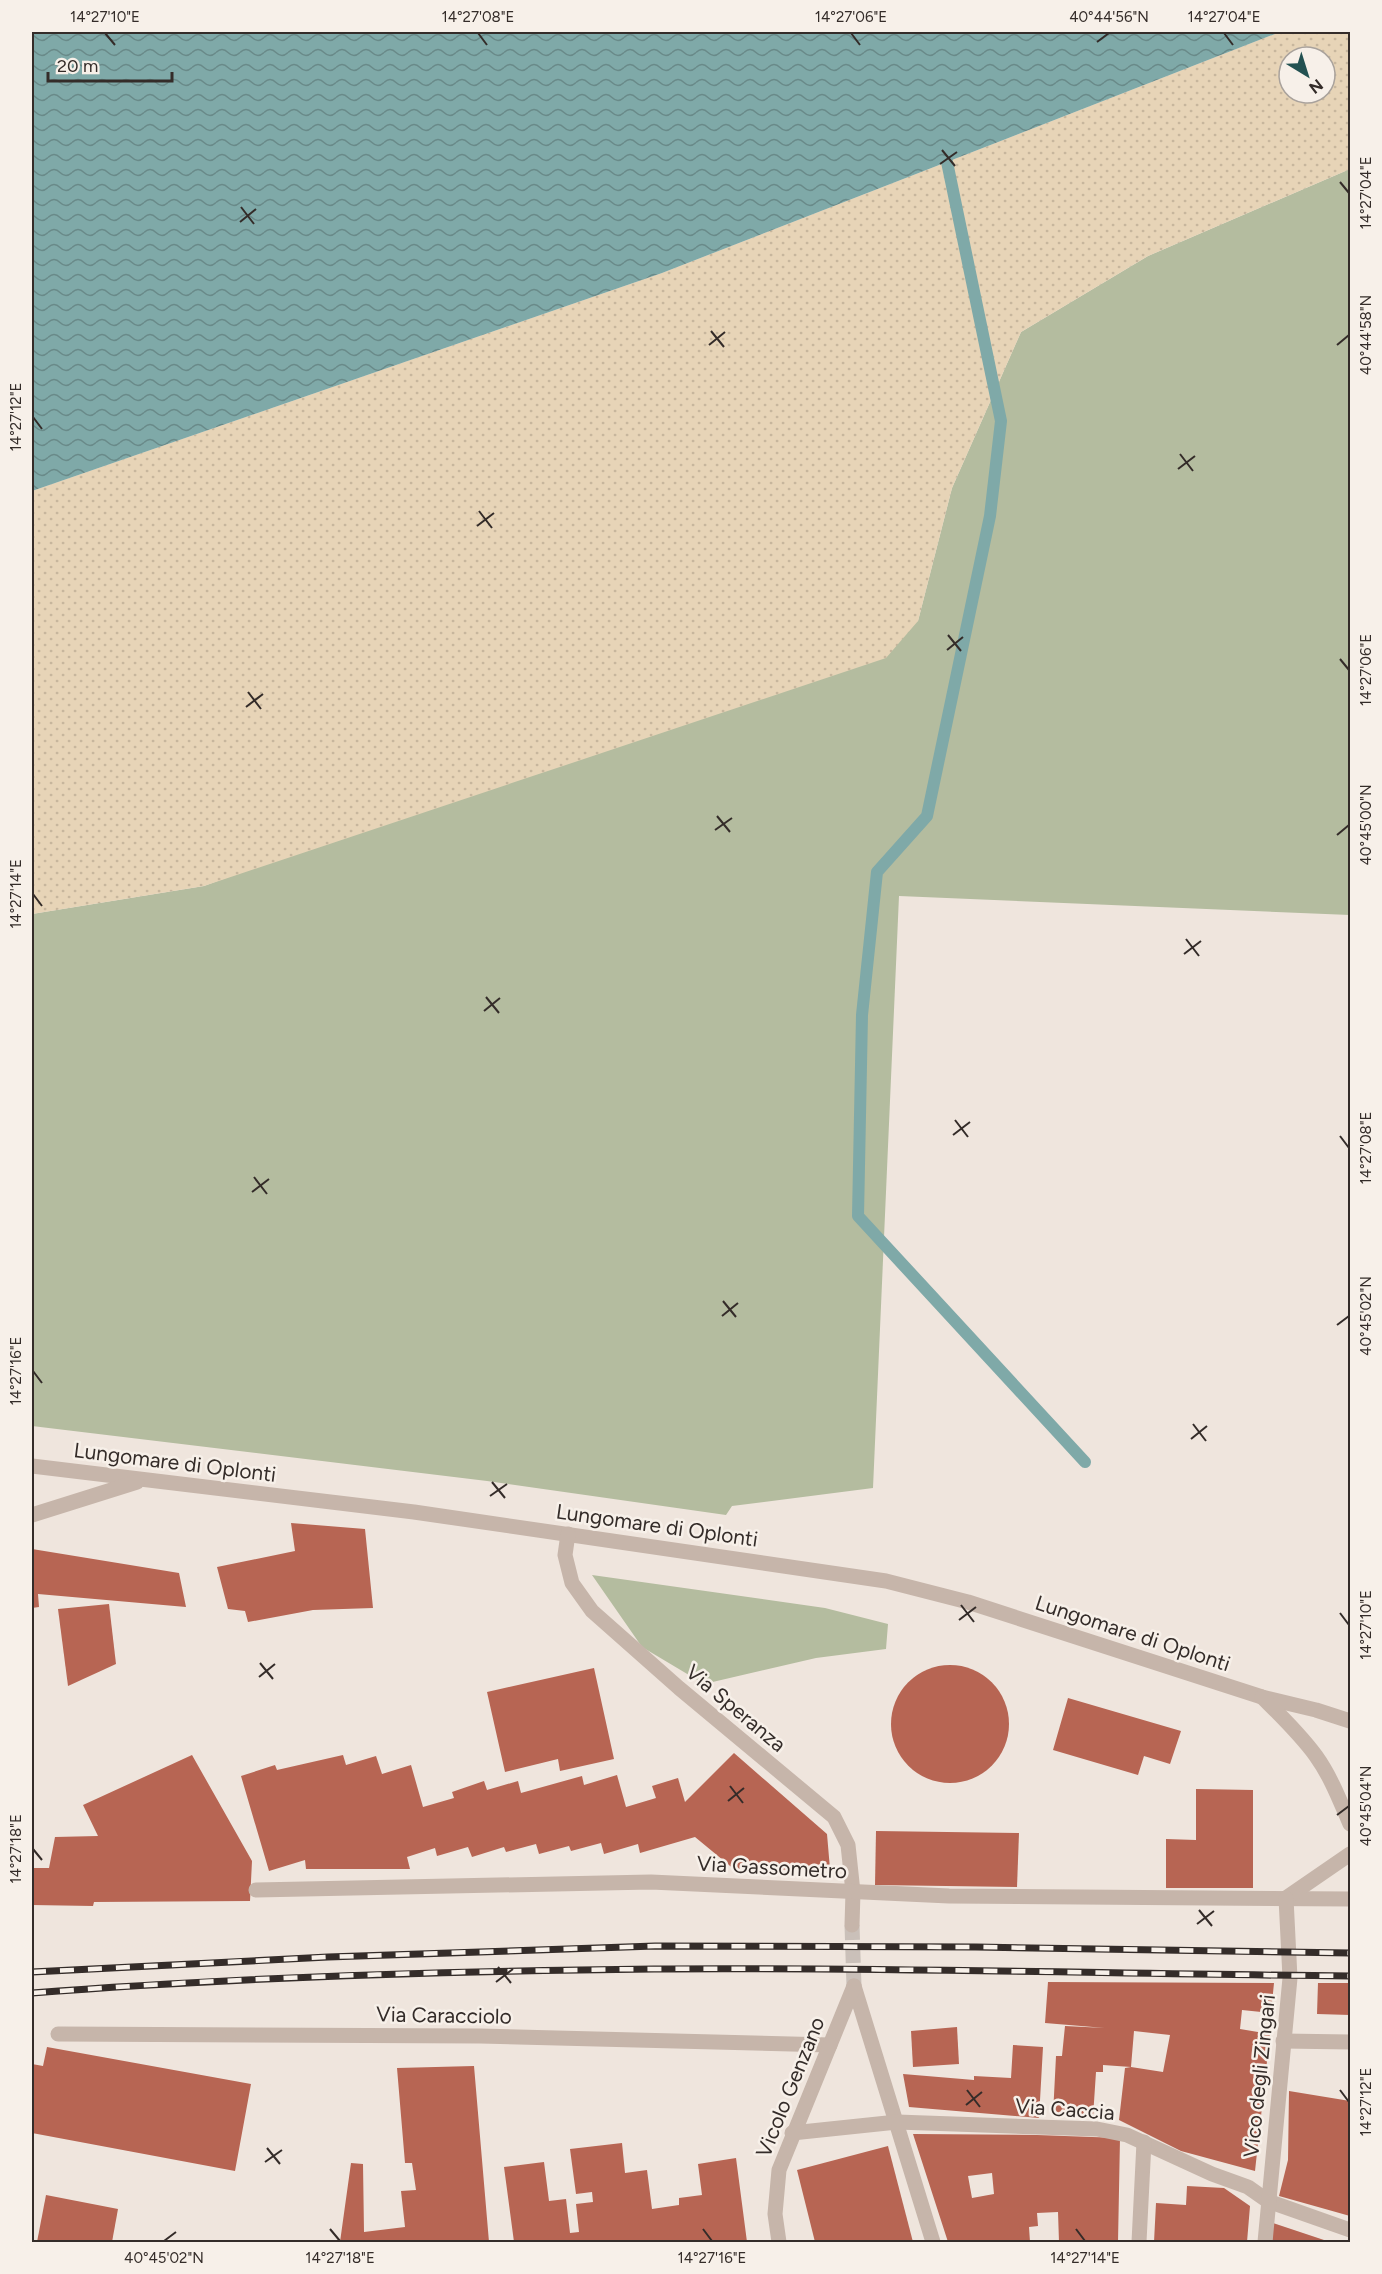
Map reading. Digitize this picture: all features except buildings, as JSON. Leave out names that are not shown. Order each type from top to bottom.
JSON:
[{"type":"street","name":"Lungomare di Oplonti","points":[[32,1466],[414,1512],[886,1581],[968,1602],[1262,1697],[1350,1721]]},
{"type":"street","points":[[32,1515],[143,1480]]},
{"type":"street","name":"Via Speranza","points":[[568,1534],[565,1555],[572,1582],[592,1611],[678,1688],[834,1817],[848,1845],[853,1892],[852,1925]]},
{"type":"street","name":"Lungomare di Oplonti","points":[[1262,1697],[1292,1727],[1317,1757],[1334,1786],[1350,1824]]},
{"type":"street","points":[[1286,1906],[1350,1854]]},
{"type":"street","name":"Via Gassometro","points":[[256,1890],[651,1882],[949,1896],[1286,1906],[1350,1899]]},
{"type":"street","name":"Vico degli Zingari","points":[[1265,2242],[1290,1978],[1286,1906]]},
{"type":"street","name":"Vicolo Genzano","points":[[779,2242],[776,2214],[779,2170],[792,2133],[854,1986],[897,2122]]},
{"type":"street","name":"Via Caracciolo","points":[[58,2034],[480,2036],[830,2045]]},
{"type":"street","points":[[1283,2041],[1350,2042]]},
{"type":"street","points":[[897,2122],[933,2242]]},
{"type":"street","name":"Via Caccia","points":[[792,2133],[897,2122],[1097,2129],[1127,2134],[1212,2175],[1248,2187],[1268,2201],[1350,2230]]},
{"type":"street","points":[[1139,2242],[1144,2142]]},
{"type":"green space","points":[[1350,169],[1350,915],[899,896],[873,1488],[732,1506],[726,1515],[487,1481],[32,1426],[32,914],[204,886],[918,621],[952,488],[1021,332],[1148,256]]},
{"type":"green space","points":[[592,1575],[825,1608],[888,1624],[886,1649],[816,1658],[704,1684],[642,1647]]},
{"type":"sand","points":[[1280,32],[1350,32],[1350,169],[1148,256],[1021,332],[952,488],[918,621],[886,658],[204,886],[32,914],[32,491],[662,273]]},
{"type":"water","points":[[32,32],[1280,32],[662,273],[32,491]]},
{"type":"waterway","points":[[947,162],[1001,421],[990,516],[927,816],[877,872],[862,1015],[858,1216],[1085,1462]]},
{"type":"tunnel","points":[[852,1925],[854,1986]]},
{"type":"railway","points":[[32,1972],[328,1957],[655,1946],[976,1947],[1350,1953]]},
{"type":"railway","points":[[32,1993],[265,1979],[576,1970],[828,1969],[1350,1976]]}]
